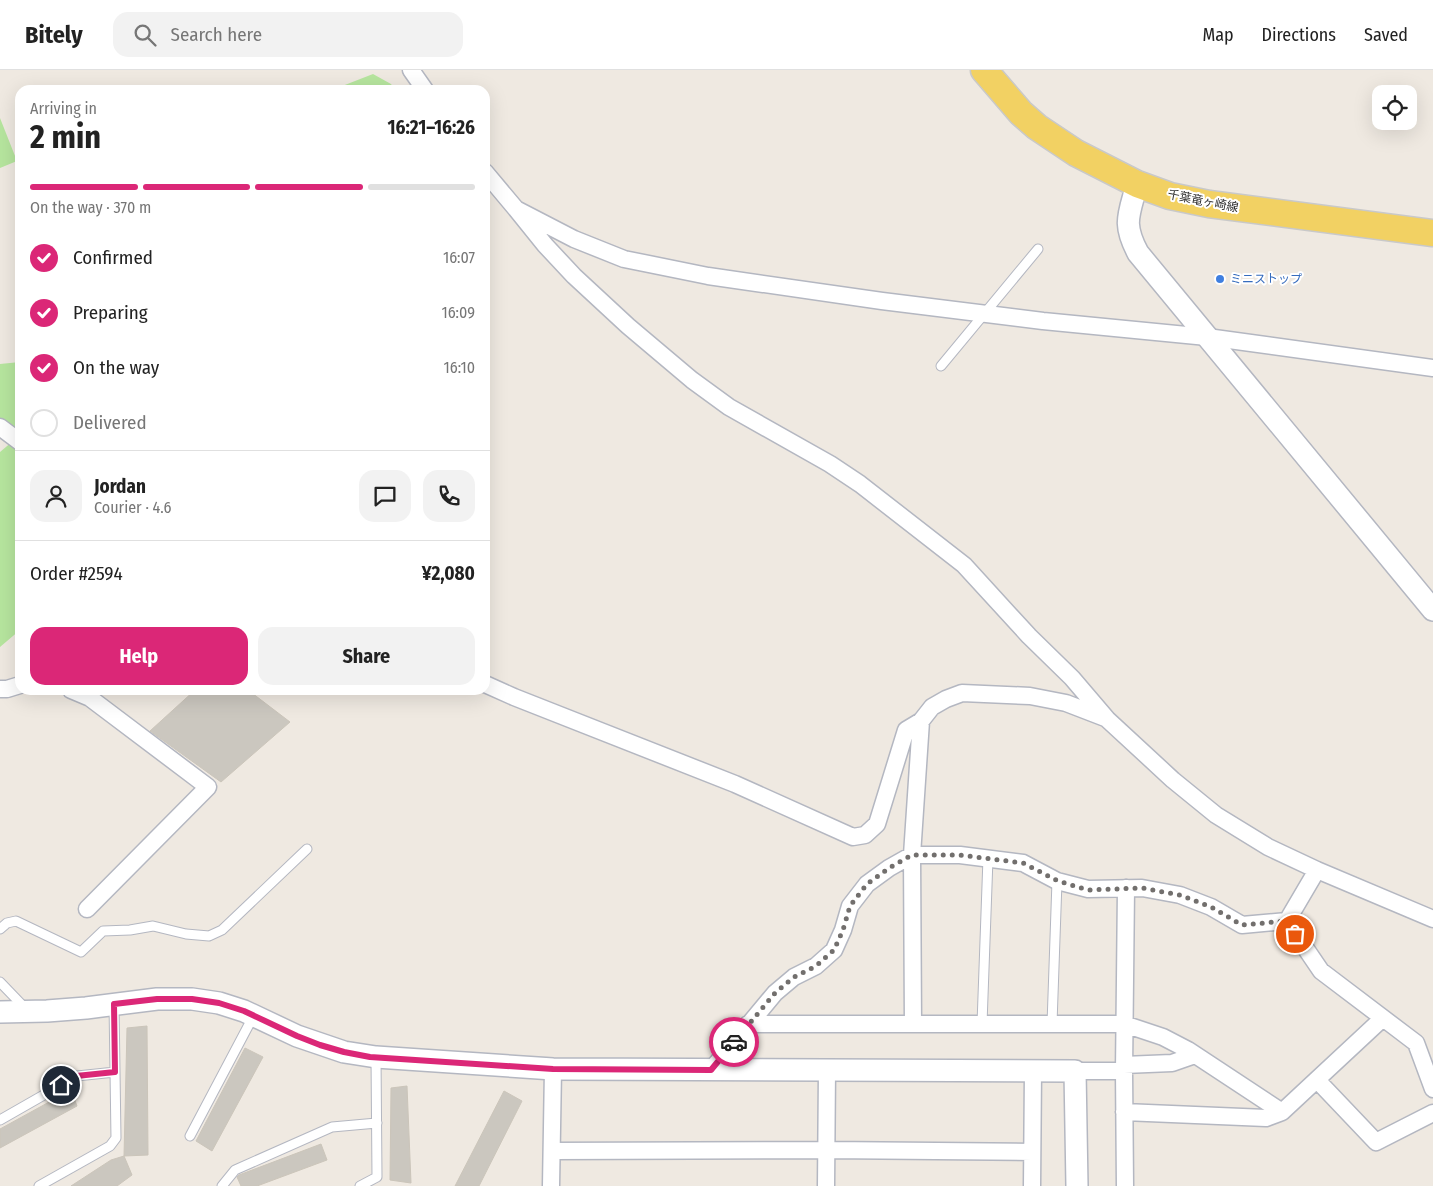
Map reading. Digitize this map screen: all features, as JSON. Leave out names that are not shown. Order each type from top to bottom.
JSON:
[{"type":"main road","name":"千葉竜ヶ崎線","points":[[984,70],[1022,113],[1037,126],[1076,153],[1137,184],[1170,196],[1209,204],[1433,233]]},
{"type":"street","points":[[411,70],[422,85]]},
{"type":"street","points":[[490,178],[545,245],[574,276],[628,326],[692,380],[729,407],[830,464],[860,484],[964,565],[1029,636],[1072,678],[1108,719],[1173,780],[1216,815],[1268,847],[1433,919]]},
{"type":"street","points":[[1137,184],[1127,224],[1131,240],[1138,252],[1433,610]]},
{"type":"street","points":[[516,208],[574,239],[624,260],[708,276],[984,314],[1207,337],[1433,368]]},
{"type":"street","points":[[0,427],[15,438]]},
{"type":"street","points":[[490,686],[735,784],[853,837],[865,835],[877,824],[906,730],[921,721],[932,708],[946,699],[962,693],[1030,696],[1066,703],[1108,719]]},
{"type":"street","points":[[83,695],[90,698],[208,787],[87,909]]},
{"type":"street","points":[[913,1024],[912,855],[921,721]]},
{"type":"street","points":[[711,1070],[775,993],[794,977],[816,966],[834,950],[843,930],[850,906],[867,884],[889,868],[912,855],[960,855],[1023,863],[1058,881],[1088,890],[1142,888],[1180,895],[1211,907],[1242,925],[1286,921]]},
{"type":"street","points":[[1286,921],[1317,870]]},
{"type":"street","points":[[1125,1186],[1124,1024],[1126,888]]},
{"type":"street","points":[[1286,921],[1321,971],[1416,1043],[1433,1089]]},
{"type":"street","points":[[0,1012],[86,1008],[157,999],[192,999],[219,1003],[254,1015],[297,1036],[344,1052],[376,1057],[553,1069],[1075,1071],[1172,1063],[1195,1055]]},
{"type":"street","points":[[1124,1112],[1266,1118],[1282,1112],[1384,1018]]},
{"type":"street","points":[[748,1024],[1124,1024],[1164,1037],[1282,1112]]},
{"type":"street","points":[[551,1186],[553,1069]]},
{"type":"street","points":[[826,1186],[827,1070]]},
{"type":"street","points":[[1032,1186],[1033,1071]]},
{"type":"street","points":[[1075,1071],[1077,1186]]},
{"type":"street","points":[[1317,1080],[1376,1142],[1433,1113]]},
{"type":"street","points":[[552,1151],[826,1150],[1032,1152]]},
{"type":"lane","points":[[941,366],[1038,249]]},
{"type":"lane","points":[[0,929],[7,923],[16,921],[82,952],[103,931],[130,930],[153,926],[186,934],[209,936],[222,930],[307,849]]},
{"type":"lane","points":[[982,1024],[988,858]]},
{"type":"lane","points":[[1052,1024],[1058,881]]},
{"type":"lane","points":[[0,982],[29,1012]]},
{"type":"lane","points":[[38,1186],[110,1146],[116,1138],[114,1004]]},
{"type":"lane","points":[[190,1136],[254,1015]]},
{"type":"lane","points":[[360,1186],[377,1177],[376,1057]]},
{"type":"lane","points":[[0,1120],[76,1076],[115,1072]]},
{"type":"lane","points":[[222,1186],[235,1170],[332,1128],[377,1123]]},
{"type":"green space","points":[[373,74],[392,85],[345,85]]},
{"type":"green space","points":[[0,118],[15,156],[15,162],[0,168]]},
{"type":"green space","points":[[15,362],[15,634],[0,647],[0,452],[13,441],[0,431],[0,364]]},
{"type":"building","points":[[190,695],[255,695],[290,722],[221,782],[150,731]]},
{"type":"building","points":[[147,1026],[148,1155],[124,1156],[127,1028]]},
{"type":"building","points":[[245,1048],[263,1057],[212,1151],[196,1141]]},
{"type":"building","points":[[407,1086],[411,1183],[390,1180],[391,1088]]},
{"type":"building","points":[[71,1090],[77,1106],[0,1148],[0,1129]]},
{"type":"building","points":[[504,1091],[522,1101],[479,1186],[455,1186]]},
{"type":"building","points":[[321,1144],[327,1160],[257,1186],[241,1186],[237,1177],[239,1175]]},
{"type":"building","points":[[124,1156],[132,1175],[117,1186],[71,1186],[111,1160]]},
{"type":"way so far","points":[[734,1042],[775,993],[794,977],[816,966],[834,950],[843,930],[850,906],[867,884],[889,868],[912,855],[960,855],[1023,863],[1058,881],[1088,890],[1142,888],[1180,895],[1211,907],[1242,925],[1286,921],[1295,934]]},
{"type":"place","name":"ミニストップ","points":[[1220,279]]},
{"type":"route","points":[[61,1085],[76,1076],[115,1072],[114,1004],[157,999],[192,999],[219,1003],[244,1011],[320,1045],[344,1052],[376,1057],[553,1069],[711,1070],[734,1042]]}]
